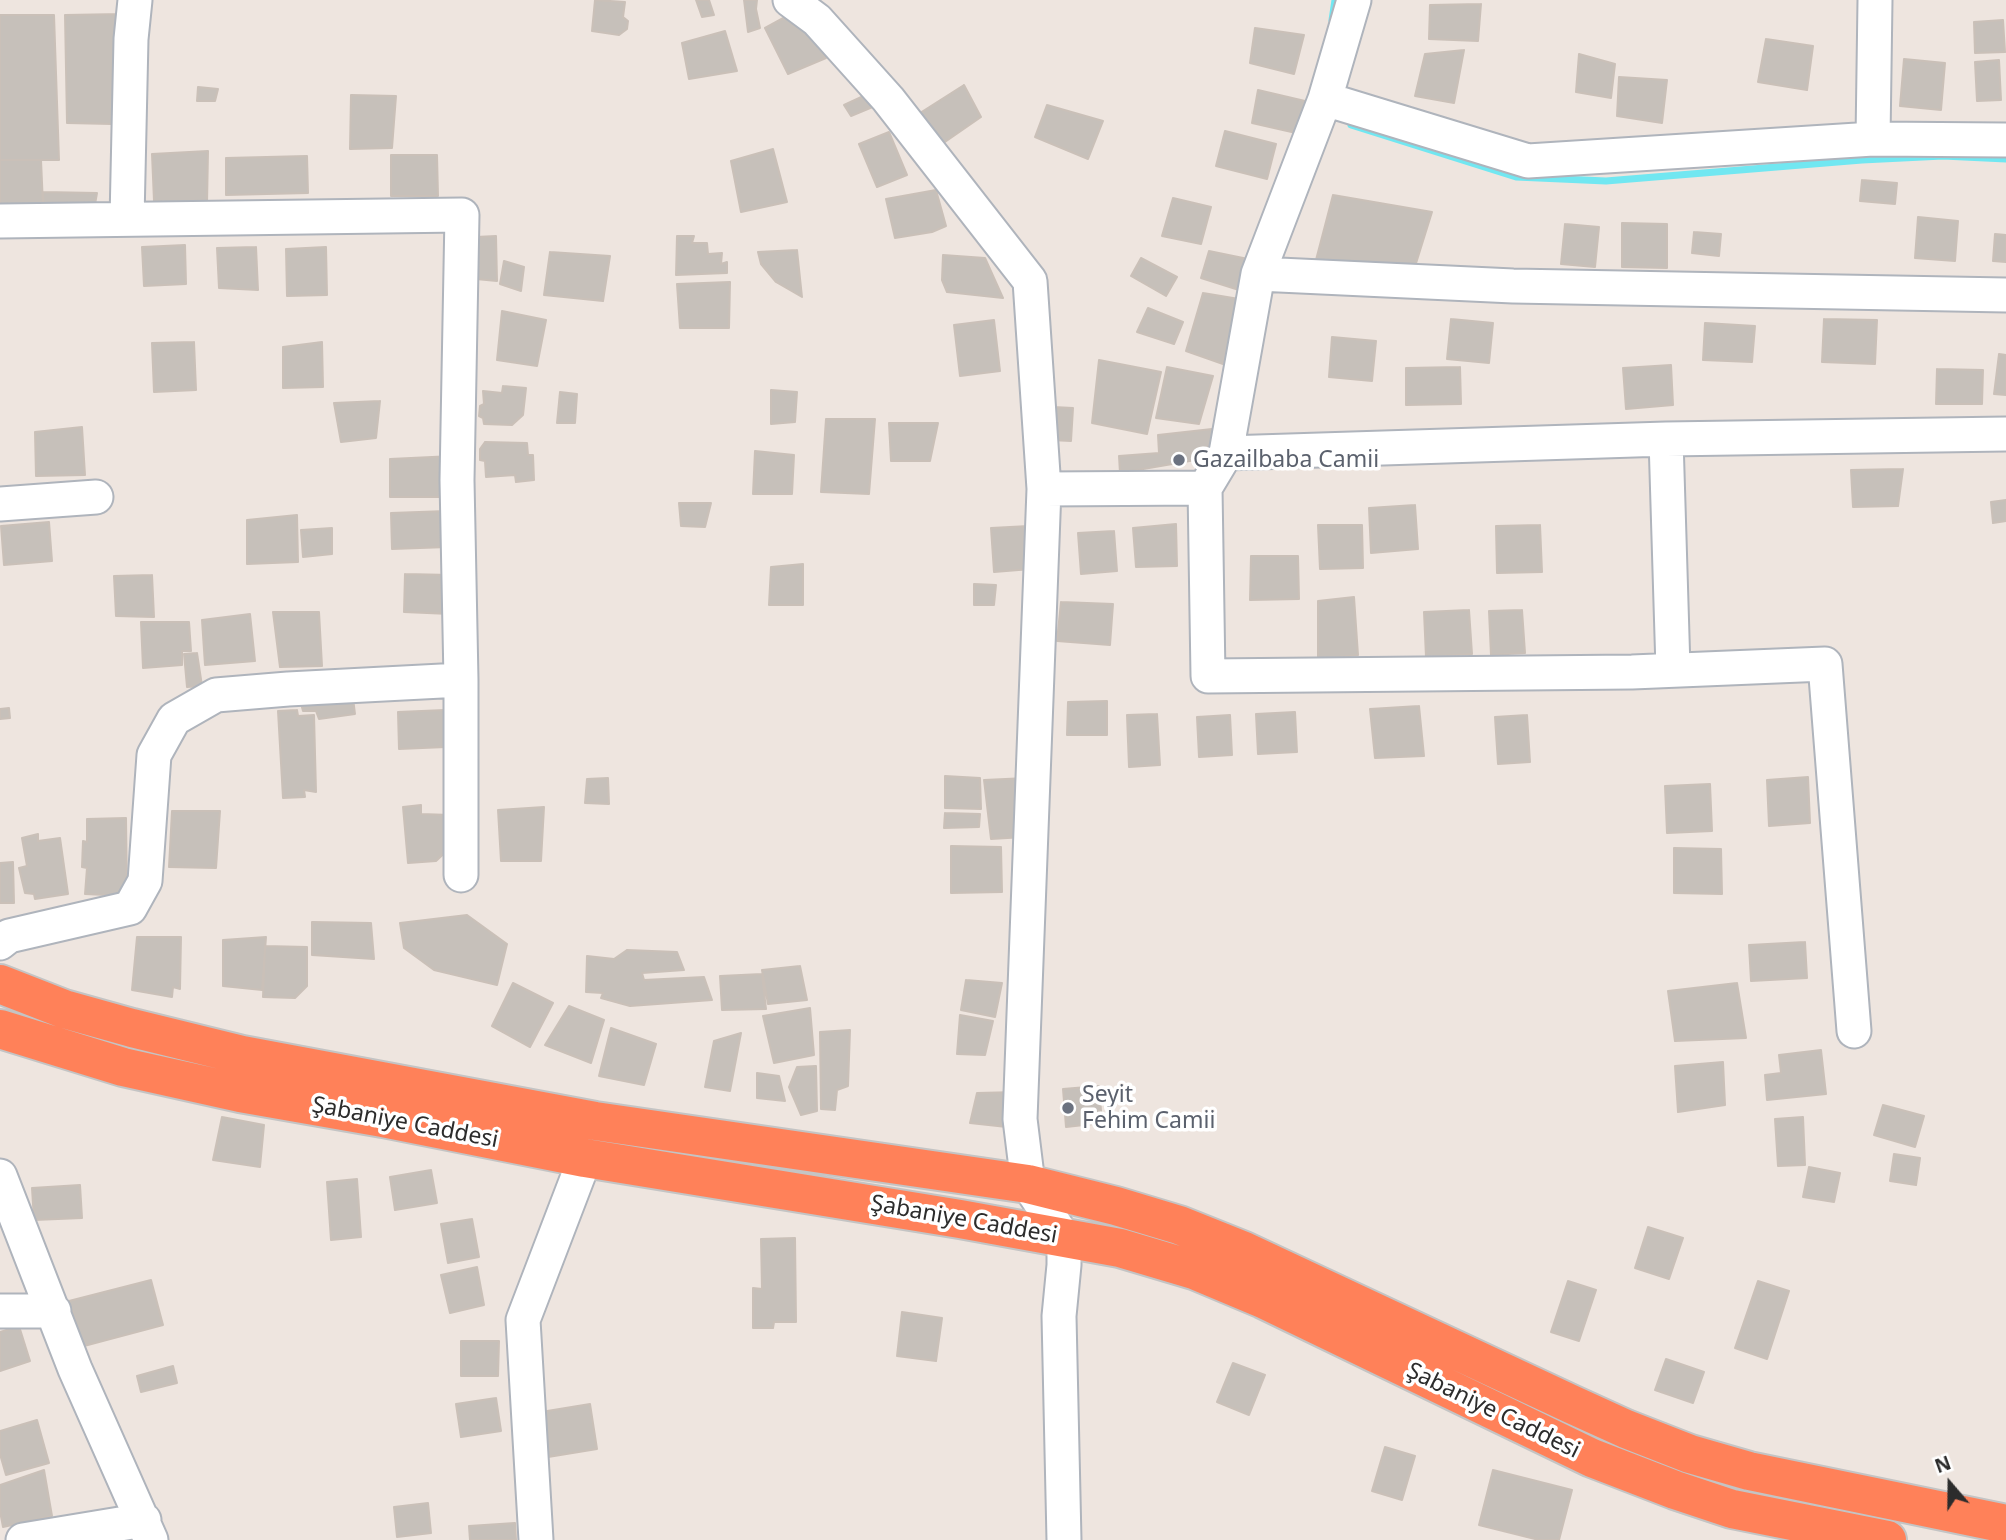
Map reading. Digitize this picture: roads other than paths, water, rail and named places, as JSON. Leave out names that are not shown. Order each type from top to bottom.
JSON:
[{"type":"highway","points":[[0,984],[64,1009],[242,1055],[595,1121],[1028,1184],[1116,1206],[1179,1225],[1244,1251],[1593,1414],[1690,1454],[1749,1471],[2006,1524]]},
{"type":"highway","name":"Şabaniye Caddesi","points":[[0,1028],[40,1043],[136,1070],[240,1093],[584,1158],[960,1219],[1120,1248],[1194,1270],[1263,1299],[1592,1458],[1675,1490],[1732,1509],[1887,1540]]},
{"type":"street","points":[[127,219],[131,39],[135,0]]},
{"type":"street","points":[[790,0],[817,20],[888,99],[1030,281],[1044,489],[1020,1119],[1028,1184],[1064,1238],[1059,1316],[1064,1540]]},
{"type":"street","points":[[1354,0],[1325,99],[1258,274],[1226,453],[1205,488],[1208,676],[1673,670],[1825,664],[1854,1031]]},
{"type":"street","points":[[1873,138],[1875,0]]},
{"type":"street","points":[[1325,99],[1528,160],[1873,138],[2006,140]]},
{"type":"street","points":[[0,221],[462,215],[457,480],[461,875]]},
{"type":"street","points":[[1258,274],[1513,286],[2006,295]]},
{"type":"street","points":[[1226,453],[1665,439],[2006,435]]},
{"type":"street","points":[[1665,439],[1673,670]]},
{"type":"street","points":[[1044,489],[1205,488]]},
{"type":"street","points":[[0,503],[96,497]]},
{"type":"street","points":[[0,943],[9,936],[130,908],[145,881],[154,755],[174,719],[216,695],[461,680]]},
{"type":"street","points":[[537,1540],[523,1320],[584,1158]]},
{"type":"street","points":[[0,1176],[75,1369],[148,1530],[23,1540]]},
{"type":"street","points":[[0,1311],[54,1311]]},
{"type":"waterway","points":[[1332,20],[1335,0]]},
{"type":"waterway","points":[[1351,125],[1516,177],[1606,181],[1862,160],[1943,156],[2006,159]]},
{"type":"place","name":"Gazailbaba Camii","points":[[1179,460]]},
{"type":"place","name":"Seyit Fehim Camii","points":[[1068,1108]]}]
